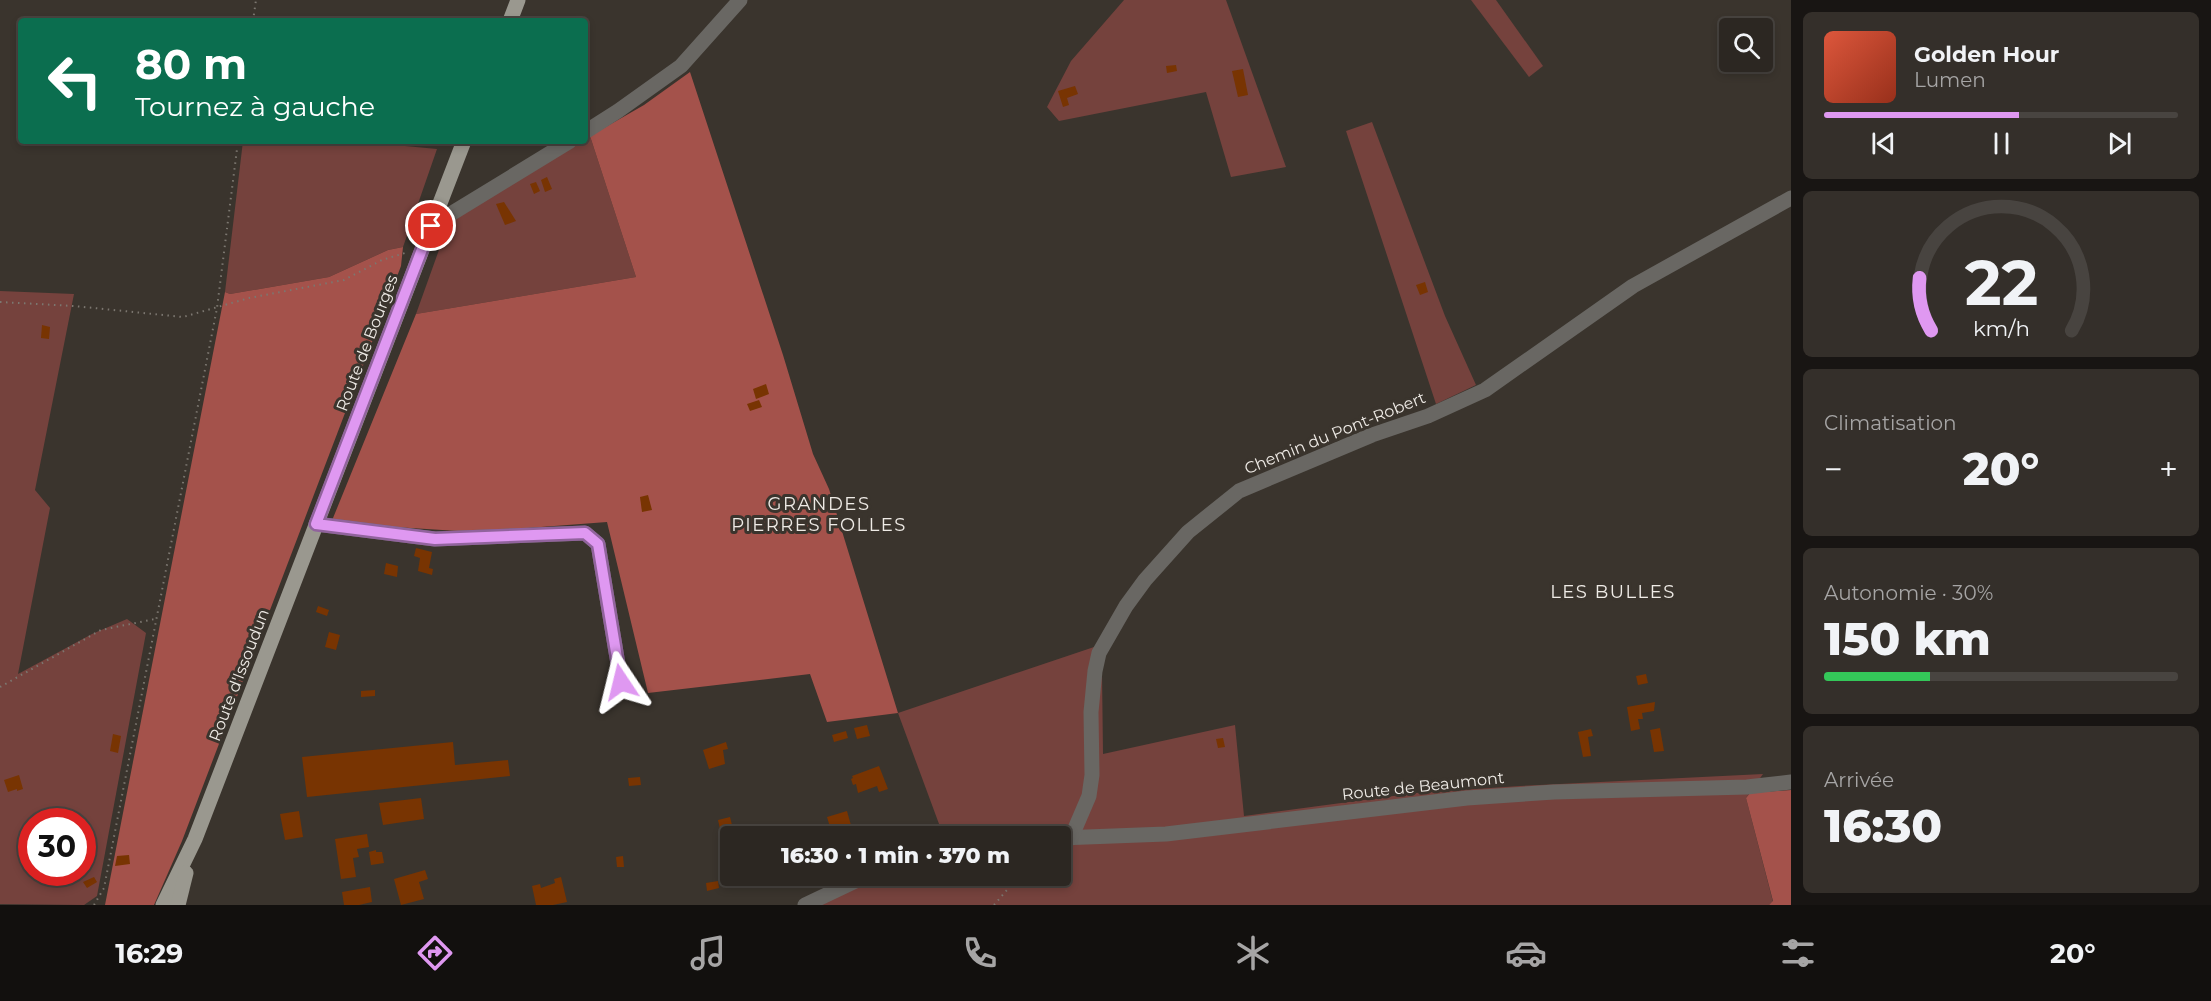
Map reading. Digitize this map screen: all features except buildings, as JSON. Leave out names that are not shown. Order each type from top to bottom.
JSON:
[{"type":"main road","points":[[511,18],[518,0]]},
{"type":"main road","name":"Route de Bourges","points":[[316,524],[463,144]]},
{"type":"main road","name":"Route d'Issoudun","points":[[163,905],[195,839],[316,524]]},
{"type":"main road","name":"Route d'Issoudun","points":[[178,905],[195,839]]},
{"type":"street","points":[[588,130],[681,66],[740,0]]},
{"type":"street","points":[[431,226],[565,144]]},
{"type":"street","name":"Chemin du Pont-Robert","points":[[1071,829],[1089,796],[1092,775],[1091,712],[1099,653],[1126,606],[1145,580],[1188,532],[1239,491],[1361,440],[1428,416],[1485,390],[1634,286],[1791,198]]},
{"type":"street","points":[[316,524],[435,539],[585,533],[598,544],[621,682]]},
{"type":"street","name":"Route de Beaumont","points":[[1071,838],[1166,834],[1467,798],[1554,792],[1747,787],[1791,782]]},
{"type":"street","points":[[805,905],[846,886]]},
{"type":"path","points":[[253,18],[256,0]]},
{"type":"path","points":[[94,905],[104,888],[217,308],[238,144]]},
{"type":"path","points":[[0,302],[74,306],[183,317],[249,298],[344,280],[382,260],[422,248]]},
{"type":"path","points":[[0,687],[101,630],[156,618]]},
{"type":"path","points":[[994,905],[1010,886]]},
{"type":"shaded area","points":[[1124,0],[1226,0],[1286,167],[1231,177],[1206,92],[1059,121],[1047,107],[1071,61]]},
{"type":"shaded area","points":[[1471,0],[1496,0],[1543,66],[1529,77]]},
{"type":"shaded area","points":[[690,72],[813,454],[829,489],[898,713],[827,722],[810,674],[648,693],[607,522],[474,532],[331,523],[416,314],[636,277],[590,136],[644,105]]},
{"type":"shaded area","points":[[1372,122],[1445,316],[1476,385],[1436,404],[1346,131]]},
{"type":"shaded area","points":[[590,136],[636,277],[416,314],[449,222],[576,144],[588,144]]},
{"type":"shaded area","points":[[243,144],[384,144],[437,149],[403,247],[388,250],[329,277],[230,294],[225,292]]},
{"type":"shaded area","points":[[403,247],[401,266],[182,841],[154,905],[105,905],[225,292],[230,294],[329,277],[388,250]]},
{"type":"shaded area","points":[[0,291],[74,294],[35,490],[50,508],[18,674],[92,634],[127,619],[146,633],[97,896],[84,905],[0,904]]},
{"type":"shaded area","points":[[1097,646],[1102,673],[1103,754],[1235,725],[1244,816],[1416,793],[1763,774],[1746,798],[1773,902],[1769,905],[817,905],[850,886],[1071,886],[1071,826],[940,826],[898,713]]},
{"type":"shaded area","points":[[1791,790],[1791,905],[1769,905],[1773,901],[1746,798],[1750,793]]},
{"type":"district","name":"GRANDES PIERRES FOLLES","points":[[819,514]]},
{"type":"district","name":"LES BULLES","points":[[1613,592]]},
{"type":"route","points":[[431,226],[316,524],[435,539],[561,536],[585,533],[598,544],[621,682]]}]
